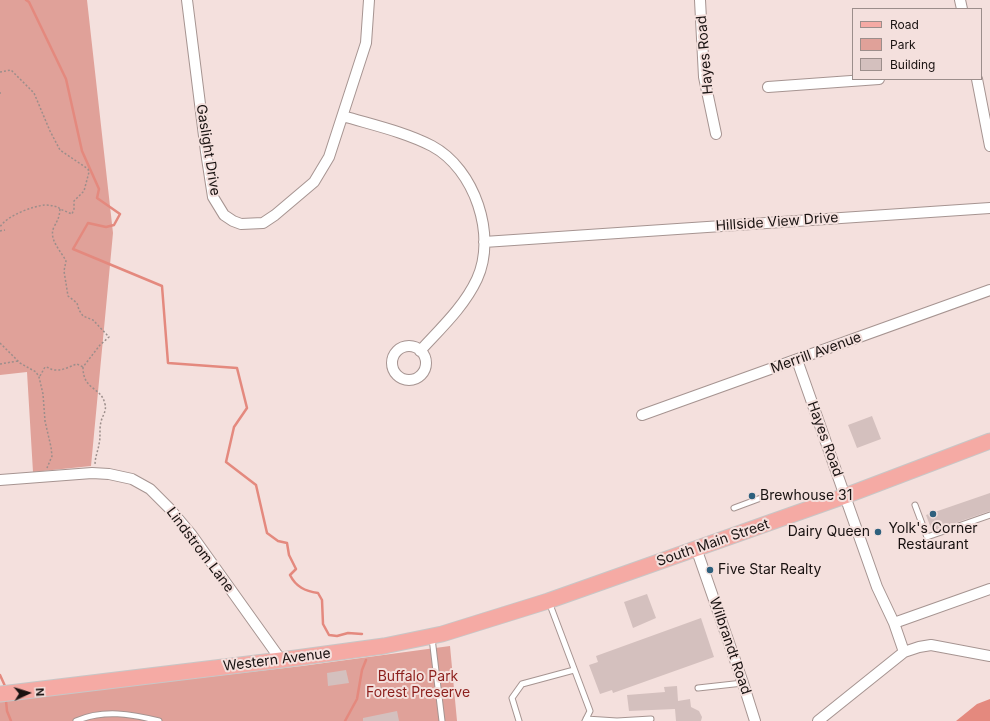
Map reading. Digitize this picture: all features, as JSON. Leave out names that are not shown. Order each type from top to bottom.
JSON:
[{"type":"main road","name":"South Main Street","points":[[548,601],[845,496],[990,441]]},
{"type":"main road","name":"Western Avenue","points":[[0,694],[384,646],[432,637],[548,601]]},
{"type":"street","name":"Gaslight Drive","points":[[187,0],[206,152],[214,197],[224,215],[232,221],[241,224],[263,222],[275,215],[303,193],[314,182],[329,158],[366,42],[369,0]]},
{"type":"street","name":"Hayes Road","points":[[700,0],[704,77],[716,134]]},
{"type":"street","points":[[768,87],[865,80]]},
{"type":"street","points":[[977,80],[990,146]]},
{"type":"street","points":[[343,116],[411,137],[433,147],[451,160],[465,177],[475,196],[482,218],[484,242],[483,260],[477,278],[457,310],[420,351]]},
{"type":"street","name":"Hillside View Drive","points":[[484,242],[990,208]]},
{"type":"street","name":"Merrill Avenue","points":[[642,415],[990,290]]},
{"type":"street","name":"Hayes Road","points":[[796,360],[877,587],[894,623],[904,652]]},
{"type":"street","name":"Lindstrom Lane","points":[[0,480],[109,474],[132,479],[150,489],[170,509],[191,534],[281,660]]},
{"type":"street","name":"Wilbrandt Road","points":[[696,548],[755,721]]},
{"type":"street","points":[[894,623],[990,589]]},
{"type":"street","points":[[818,721],[904,652],[931,645],[990,656]]},
{"type":"lane","points":[[734,508],[769,495]]},
{"type":"lane","points":[[915,505],[927,537],[990,515]]},
{"type":"lane","points":[[548,601],[590,711],[586,720],[617,721],[651,719]]},
{"type":"lane","points":[[432,637],[442,721]]},
{"type":"lane","points":[[519,721],[512,698],[522,684],[574,670]]},
{"type":"lane","points":[[698,688],[743,683]]},
{"type":"lane","points":[[76,721],[98,714],[114,714],[129,715],[159,721]]},
{"type":"path","points":[[0,72],[11,70],[34,93],[50,131],[60,150],[88,169],[89,172],[84,191],[74,201],[74,209],[72,214],[58,207],[45,205],[34,207],[11,217],[2,223],[0,227]]},
{"type":"path","points":[[60,209],[58,221],[54,226],[53,235],[54,240],[66,261],[64,271],[68,296],[77,303],[83,316],[92,320],[109,338],[100,345],[83,367],[83,373],[86,381],[100,394],[106,410],[101,423],[100,443],[95,462],[95,474]]},
{"type":"path","points":[[0,231],[5,230]]},
{"type":"path","points":[[0,343],[18,361],[36,372],[39,377],[43,389],[45,420],[52,447],[51,461],[46,469]]},
{"type":"path","points":[[0,364],[18,361]]},
{"type":"path","points":[[39,377],[45,367],[49,367],[54,370],[66,369],[77,364],[83,367]]},
{"type":"green space","points":[[0,0],[87,0],[113,233],[91,466],[33,472],[27,372],[0,375]]},
{"type":"green space","name":"Buffalo Park Forest Preserve","points":[[450,646],[457,721],[0,721],[0,702],[302,666]]},
{"type":"shaded area","points":[[990,699],[990,721],[956,721],[977,704]]},
{"type":"building","points":[[872,416],[881,439],[857,448],[848,425]]},
{"type":"building","points":[[990,493],[990,511],[932,531],[926,515]]},
{"type":"building","points":[[647,594],[656,618],[633,628],[624,602]]},
{"type":"building","points":[[701,618],[714,657],[613,693],[612,690],[600,694],[589,665],[598,662],[596,656]]},
{"type":"building","points":[[346,670],[349,683],[328,686],[327,673]]},
{"type":"building","points":[[677,686],[678,701],[690,699],[691,707],[699,711],[702,717],[701,721],[676,721],[675,709],[629,711],[627,695],[665,692],[664,687]]},
{"type":"building","points":[[397,711],[399,721],[363,721],[363,718]]},
{"type":"waterway","points":[[26,0],[29,2],[66,79],[82,151],[99,189],[97,198],[120,214],[114,225],[106,227],[88,223],[73,249],[162,286],[168,363],[237,368],[247,408],[234,427],[226,462],[256,485],[267,533],[278,541],[287,543],[289,555],[296,569],[290,575],[295,583],[305,590],[318,593],[322,600],[323,624],[329,635],[337,636],[348,633],[362,634]]},
{"type":"waterway","points":[[345,721],[357,699],[362,670],[366,660]]},
{"type":"waterway","points":[[0,675],[5,686]]},
{"type":"waterway","points":[[6,701],[7,711],[11,721]]},
{"type":"place","name":"Brewhouse 31","points":[[752,496]]},
{"type":"place","name":"Yolk's Corner Restaurant","points":[[933,514]]},
{"type":"place","name":"Dairy Queen","points":[[878,532]]},
{"type":"place","name":"Five Star Realty","points":[[710,570]]}]
